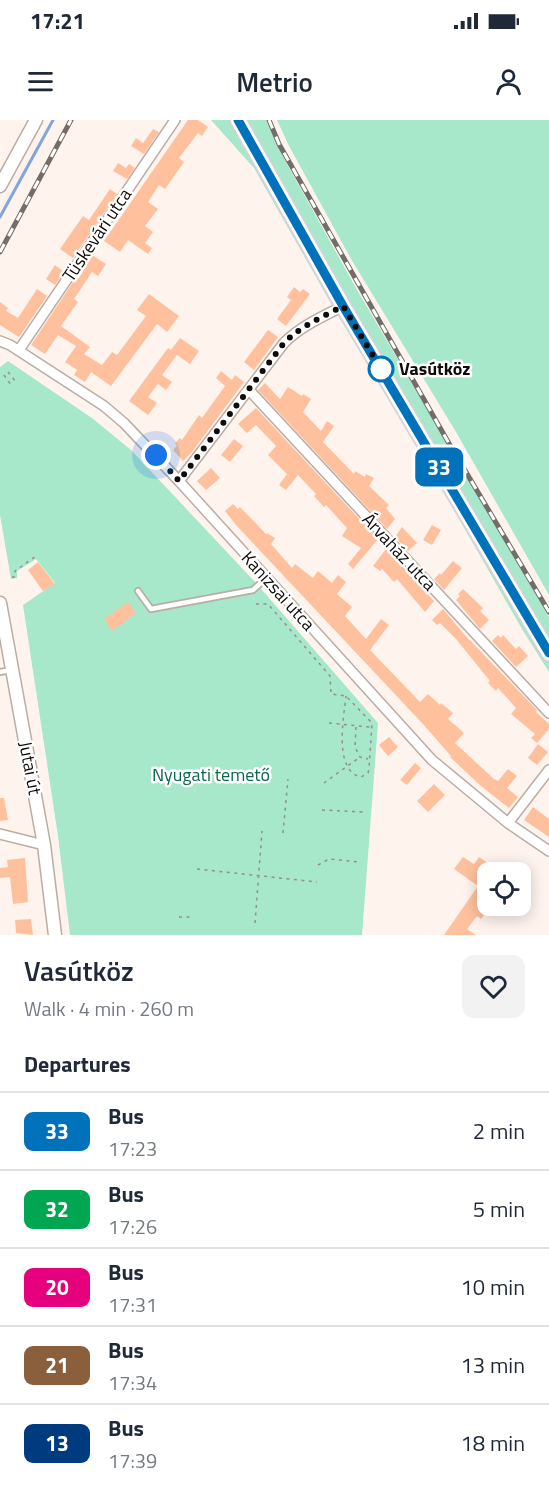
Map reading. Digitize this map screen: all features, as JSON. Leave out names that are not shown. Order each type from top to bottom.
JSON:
[{"type":"main road","points":[[238,120],[343,306],[549,653]]},
{"type":"street","points":[[0,186],[36,120]]},
{"type":"street","name":"Tüskevári utca","points":[[19,350],[175,120]]},
{"type":"street","points":[[179,481],[295,332],[343,306]]},
{"type":"street","name":"Kanizsai utca","points":[[0,341],[19,350],[104,406],[124,423],[432,760],[508,823],[549,850]]},
{"type":"street","name":"Árvaház utca","points":[[249,390],[549,714]]},
{"type":"street","name":"Jutai út","points":[[0,603],[5,671],[44,845],[55,935]]},
{"type":"street","points":[[508,823],[549,770]]},
{"type":"street","points":[[0,834],[44,845]]},
{"type":"lane","points":[[138,591],[151,609],[253,590],[266,578]]},
{"type":"path","points":[[8,372],[16,382]]},
{"type":"path","points":[[4,375],[10,385]]},
{"type":"path","points":[[12,577],[15,577],[15,571],[36,556]]},
{"type":"path","points":[[17,562],[20,567]]},
{"type":"path","points":[[256,604],[268,604],[330,676],[331,694],[346,696],[372,723],[368,773],[361,777],[352,774],[347,766],[342,746],[346,696]]},
{"type":"path","points":[[329,723],[372,727]]},
{"type":"path","points":[[356,726],[355,747],[360,757],[369,760]]},
{"type":"path","points":[[324,783],[360,757]]},
{"type":"path","points":[[283,833],[288,779]]},
{"type":"path","points":[[322,810],[363,812]]},
{"type":"path","points":[[255,923],[262,831]]},
{"type":"path","points":[[318,865],[329,859],[360,862]]},
{"type":"path","points":[[197,869],[317,882]]},
{"type":"path","points":[[179,917],[192,917]]},
{"type":"green space","points":[[211,120],[266,120],[287,164],[356,288],[549,617],[549,672],[402,419],[336,312],[254,168]]},
{"type":"green space","points":[[277,120],[549,120],[549,595],[456,432],[351,259]]},
{"type":"green space","name":"Nyugati temető","points":[[8,361],[92,418],[131,450],[256,583],[378,723],[362,935],[70,935],[58,836],[23,605],[55,583],[36,559],[17,571],[17,578],[11,579],[0,515],[0,367]]},
{"type":"building","points":[[188,120],[198,120],[208,127],[202,136],[198,133],[179,158],[184,162],[165,189],[159,185],[148,202],[158,209],[145,226],[153,232],[145,243],[152,248],[148,254],[128,240],[120,252],[104,241]]},
{"type":"building","points":[[153,129],[159,132],[144,154],[131,146],[136,138],[143,143]]},
{"type":"building","points":[[118,163],[126,168],[129,164],[135,168],[127,179],[113,171]]},
{"type":"building","points":[[110,189],[117,194],[73,258],[60,249],[83,216],[89,220]]},
{"type":"building","points":[[92,255],[106,264],[98,276],[92,272],[74,299],[78,302],[61,326],[90,347],[84,354],[102,365],[112,352],[117,355],[146,316],[137,310],[149,294],[179,316],[167,332],[157,324],[111,386],[91,372],[85,382],[74,375],[77,370],[65,362],[76,346],[58,335],[45,354],[31,345],[75,279],[79,278]]},
{"type":"building","points":[[55,265],[64,272],[55,285],[46,279]]},
{"type":"building","points":[[294,287],[300,292],[303,289],[310,294],[286,326],[277,319],[291,300],[287,297]]},
{"type":"building","points":[[37,289],[47,296],[19,337],[0,325],[0,302],[8,308],[6,311],[18,318]]},
{"type":"building","points":[[268,330],[278,337],[254,370],[244,362]]},
{"type":"building","points":[[180,338],[199,351],[190,364],[177,355],[162,375],[172,382],[166,390],[158,384],[148,397],[157,403],[148,415],[129,401],[168,348],[171,350]]},
{"type":"building","points":[[221,371],[232,380],[235,375],[244,382],[183,461],[173,450],[177,446],[175,443],[180,438],[182,440],[199,415],[202,418],[225,386],[216,378]]},
{"type":"building","points":[[265,383],[280,399],[288,387],[311,399],[303,412],[321,431],[327,421],[334,426],[323,442],[354,474],[355,471],[365,477],[366,474],[374,478],[369,486],[389,505],[386,508],[395,519],[387,529],[258,390]]},
{"type":"building","points":[[256,408],[378,539],[353,569],[348,564],[361,548],[342,536],[347,528],[326,505],[324,507],[314,496],[316,494],[298,475],[286,490],[279,485],[287,474],[268,455],[276,446],[256,425],[247,433],[238,424]]},
{"type":"building","points":[[234,439],[243,446],[230,462],[221,455]]},
{"type":"building","points":[[211,468],[220,478],[206,490],[197,481]]},
{"type":"building","points":[[233,504],[238,509],[240,507],[266,534],[275,538],[271,544],[292,568],[295,564],[313,578],[318,571],[332,583],[338,575],[346,582],[337,594],[352,607],[345,616],[366,639],[381,619],[389,625],[370,650],[420,702],[428,694],[453,713],[448,719],[464,733],[455,743],[494,779],[498,781],[508,769],[517,776],[507,788],[518,797],[509,808],[450,757],[422,723],[236,525],[225,511]]},
{"type":"building","points":[[432,525],[441,530],[432,545],[423,540]]},
{"type":"building","points":[[402,527],[417,543],[408,551],[395,537]]},
{"type":"building","points":[[386,549],[434,601],[425,612],[397,579],[394,582],[382,569],[380,571],[373,566]]},
{"type":"building","points":[[453,561],[462,568],[444,590],[434,579],[440,573],[441,575]]},
{"type":"building","points":[[38,562],[55,584],[43,591],[28,570]]},
{"type":"building","points":[[463,589],[483,608],[480,611],[489,620],[480,629],[456,600]]},
{"type":"building","points":[[128,602],[136,613],[112,631],[104,619]]},
{"type":"building","points":[[443,609],[549,724],[549,729],[537,743],[531,738],[535,734],[511,714],[516,708],[498,688],[496,691],[488,683],[490,681],[456,639],[440,623],[437,625],[432,620]]},
{"type":"building","points":[[498,635],[501,638],[503,635],[516,649],[519,646],[528,656],[516,667],[492,641]]},
{"type":"building","points":[[389,737],[398,747],[388,756],[379,745]]},
{"type":"building","points":[[538,744],[548,752],[537,765],[528,758]]},
{"type":"building","points":[[415,763],[421,768],[407,785],[400,780]]},
{"type":"building","points":[[434,784],[445,795],[428,812],[417,801]]},
{"type":"building","points":[[0,798],[4,798],[8,820],[0,821]]},
{"type":"building","points":[[533,807],[549,819],[549,837],[524,820]]},
{"type":"building","points":[[463,857],[474,864],[479,857],[486,862],[477,862],[477,885],[454,869]]},
{"type":"building","points":[[25,858],[28,902],[13,904],[10,877],[0,878],[0,868],[8,867],[7,860]]},
{"type":"building","points":[[477,887],[477,916],[467,929],[476,935],[444,935]]},
{"type":"building","points":[[31,919],[33,935],[16,933],[15,920]]},
{"type":"waterway","points":[[0,217],[53,120]]},
{"type":"railway","points":[[0,252],[71,120]]},
{"type":"railway","points":[[269,120],[279,144],[447,440],[549,612]]},
{"type":"bus line","name":"33","points":[[238,120],[343,306],[549,653]]},
{"type":"place","name":"Vasútköz","points":[[381,369]]},
{"type":"route","points":[[156,455],[179,481],[284,343],[295,332],[343,306],[381,369]]}]
